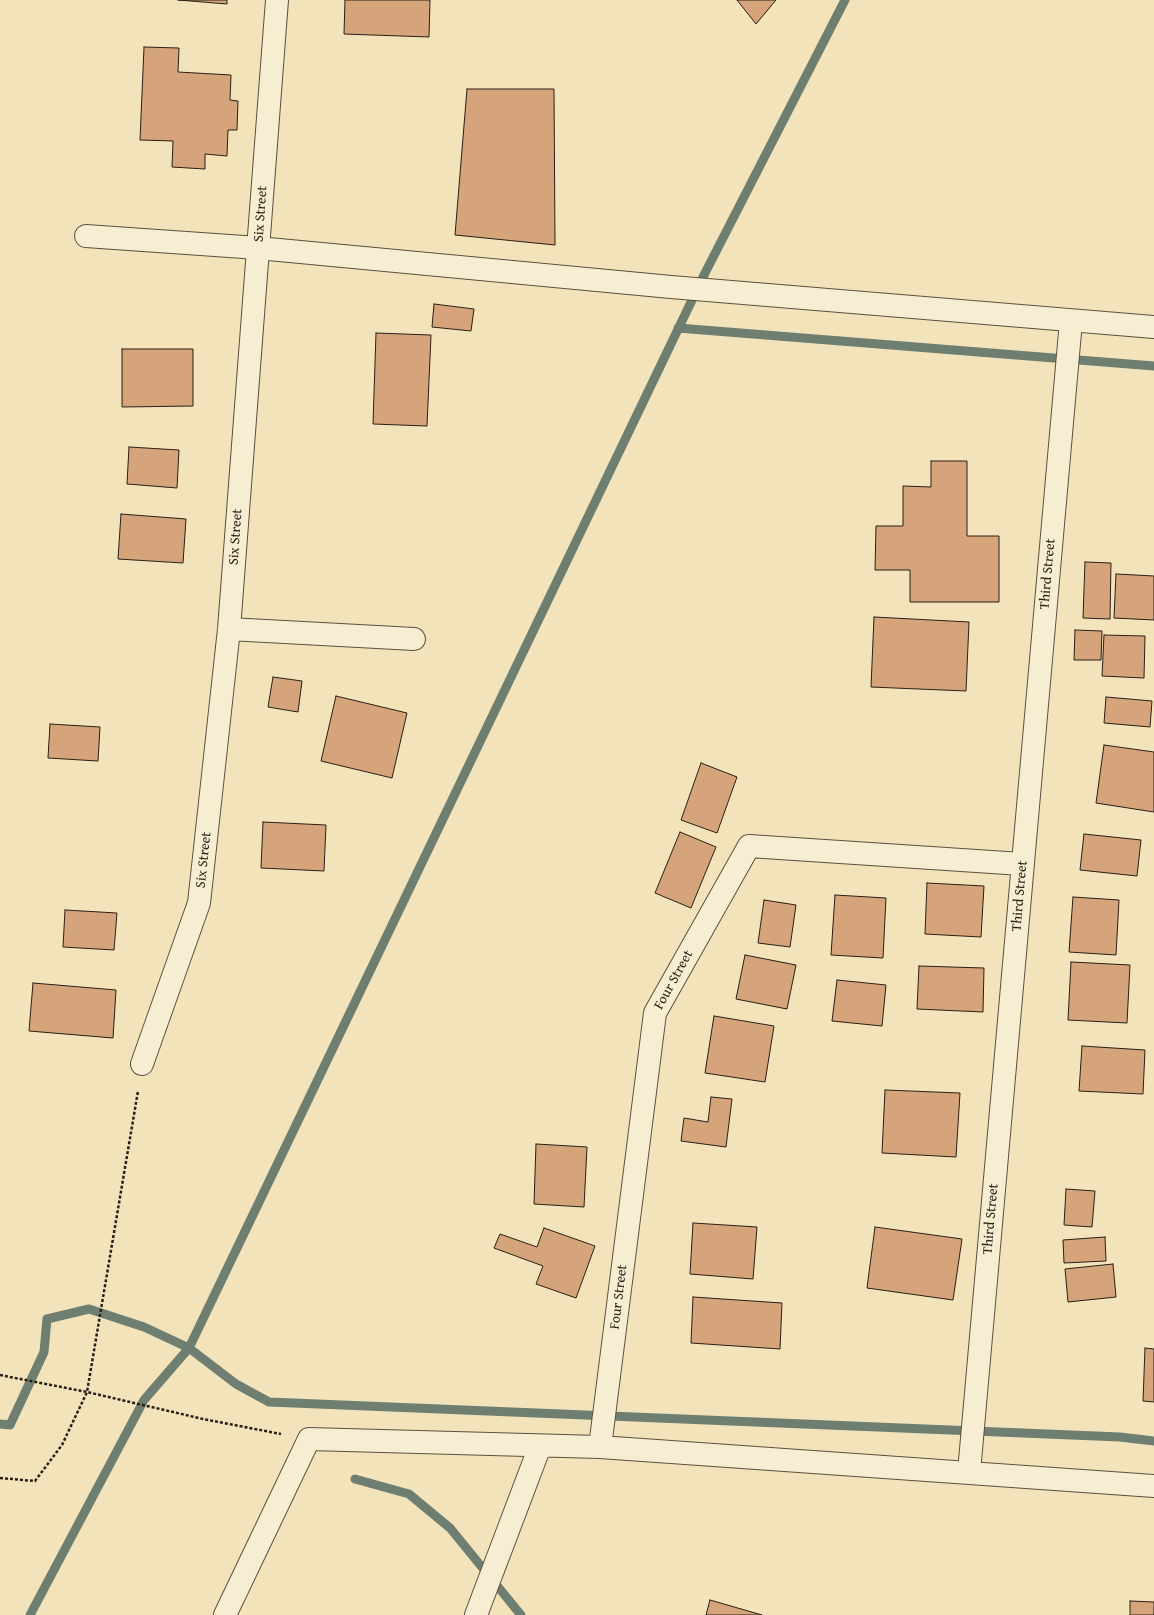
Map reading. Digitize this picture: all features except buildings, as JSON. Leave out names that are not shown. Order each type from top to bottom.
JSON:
[{"type":"street","name":"Six Street","points":[[142,1064],[200,903],[229,629],[277,0]]},
{"type":"street","points":[[86,236],[258,248],[745,294],[1154,327]]},
{"type":"street","name":"Third Street","points":[[969,1472],[1071,320]]},
{"type":"street","points":[[229,629],[414,640]]},
{"type":"street","name":"Four Street","points":[[600,1448],[655,1013],[749,846],[1022,864]]},
{"type":"street","points":[[225,1615],[309,1439],[600,1448],[969,1472],[1154,1486]]},
{"type":"street","points":[[476,1615],[540,1446]]},
{"type":"path","points":[[0,1478],[35,1481],[62,1445],[88,1392],[142,1064]]},
{"type":"path","points":[[0,1375],[88,1392],[203,1419],[309,1439]]},
{"type":"waterway","points":[[30,1615],[144,1400],[189,1348],[705,273],[845,0]]},
{"type":"waterway","points":[[678,328],[1154,366]]},
{"type":"waterway","points":[[0,1424],[10,1425],[44,1352],[47,1319],[89,1309],[144,1327],[189,1348],[236,1384],[269,1402],[1120,1437],[1154,1441]]},
{"type":"waterway","points":[[355,1479],[409,1494],[450,1528],[521,1615]]}]
